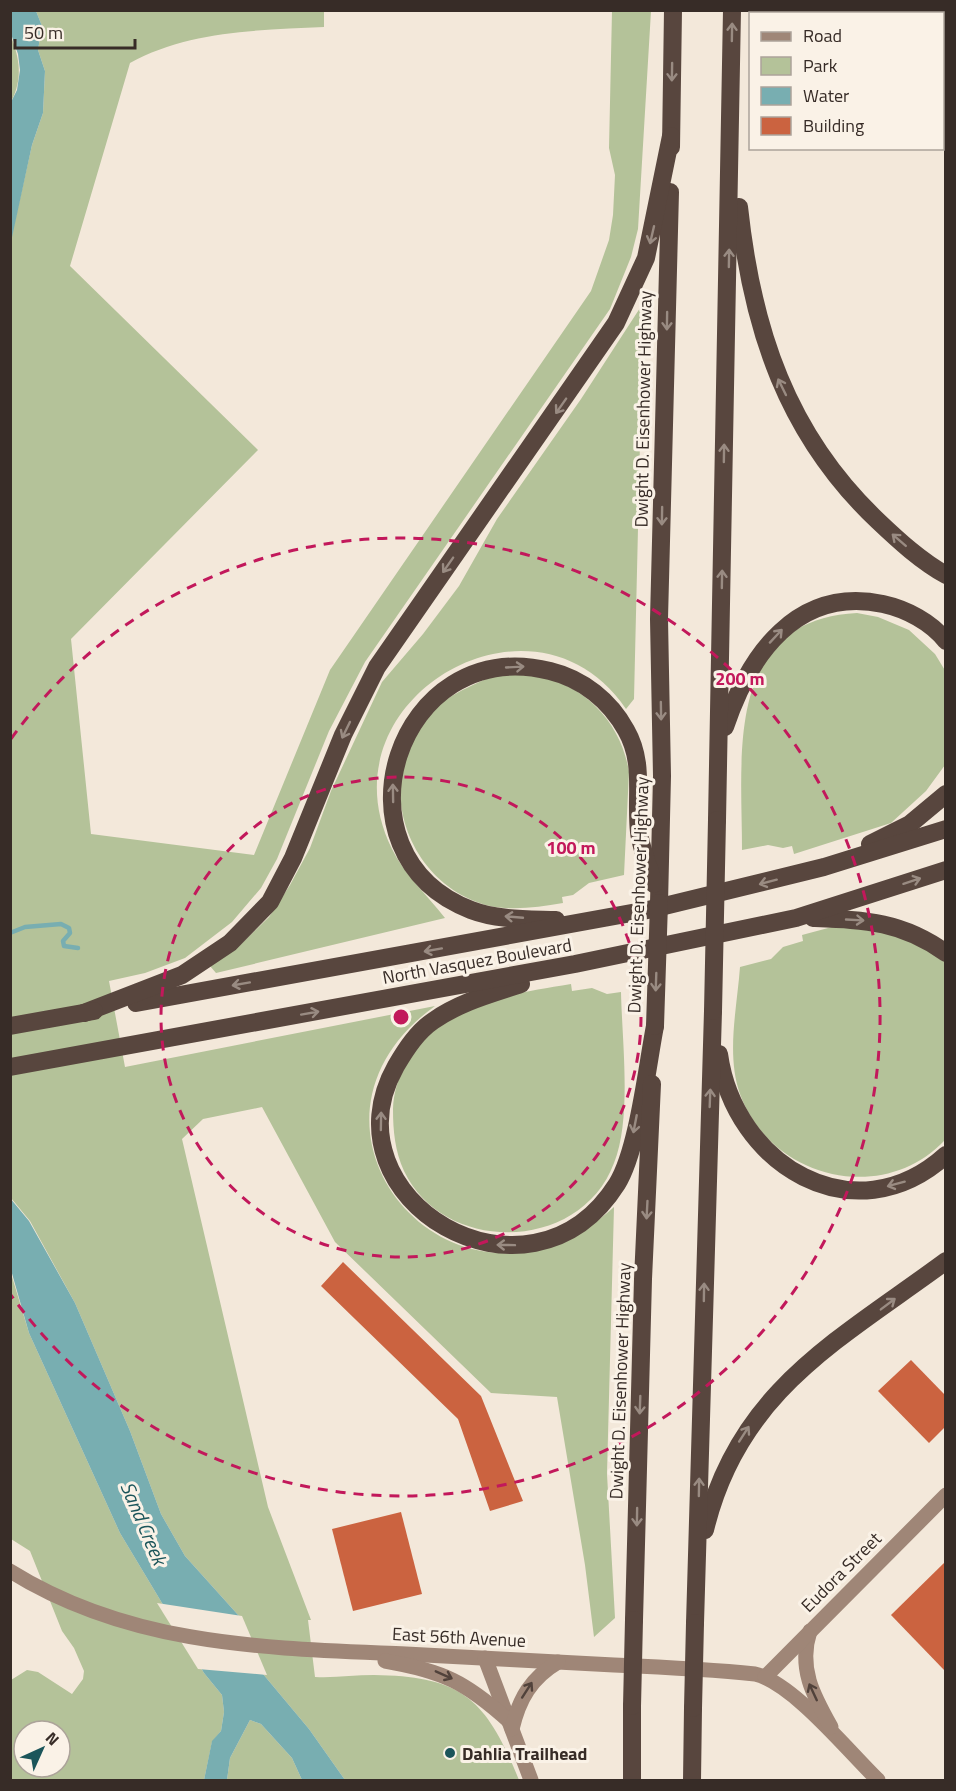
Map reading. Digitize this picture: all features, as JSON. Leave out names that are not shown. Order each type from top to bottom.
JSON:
[{"type":"highway","name":"Dwight D. Eisenhower Highway","points":[[632,1780],[643,1279],[659,903],[659,619],[673,10]]},
{"type":"highway","points":[[692,1780],[720,742],[732,10]]},
{"type":"highway","points":[[731,132],[740,215],[754,305],[776,374],[791,407],[831,472],[856,500],[900,542],[945,575]]},
{"type":"highway","points":[[10,1026],[84,1012],[139,998],[210,958],[259,916],[270,902],[293,858],[343,735],[377,667],[573,389],[621,314],[639,277],[652,238],[671,136]]},
{"type":"highway","points":[[720,742],[734,701],[758,657],[778,633],[799,617],[815,609],[845,601],[868,601],[895,607],[921,619],[945,640]]},
{"type":"highway","points":[[594,920],[515,918],[480,913],[438,891],[424,878],[406,854],[395,825],[393,778],[404,736],[419,714],[440,695],[469,677],[513,667],[560,673],[596,693],[626,730],[638,754],[639,833],[659,903]]},
{"type":"highway","points":[[824,867],[910,824],[945,794]]},
{"type":"highway","name":"North Vasquez Boulevard","points":[[139,998],[594,920],[719,895],[824,867],[945,829]]},
{"type":"highway","name":"North Vasquez Boulevard","points":[[10,1067],[575,964],[796,918],[945,870]]},
{"type":"highway","points":[[796,918],[876,921],[915,933],[945,953]]},
{"type":"highway","points":[[575,964],[454,1007],[422,1031],[402,1055],[385,1092],[381,1135],[393,1173],[402,1188],[428,1216],[463,1237],[509,1246],[551,1238],[586,1217],[616,1185],[628,1160],[655,1026]]},
{"type":"highway","points":[[713,1011],[721,1070],[733,1106],[751,1135],[782,1166],[818,1184],[869,1190],[906,1181],[925,1171],[945,1155]]},
{"type":"highway","points":[[696,1567],[712,1503],[727,1464],[747,1430],[771,1398],[815,1358],[945,1261]]},
{"type":"main road","name":"Eudora Street","points":[[765,1677],[945,1495]]},
{"type":"main road","name":"East 56th Avenue","points":[[10,1571],[45,1591],[102,1615],[156,1632],[205,1640],[326,1650],[730,1671],[765,1677],[794,1696],[878,1780]]},
{"type":"main road","points":[[810,1631],[806,1657],[807,1681],[840,1744]]},
{"type":"main road","points":[[326,1650],[434,1671],[470,1688],[511,1726]]},
{"type":"main road","points":[[485,1658],[531,1780]]},
{"type":"main road","points":[[511,1726],[516,1710],[530,1684],[558,1662]]},
{"type":"green space","points":[[36,11],[324,11],[324,27],[249,31],[199,38],[152,52],[130,63],[70,266],[258,450],[71,639],[91,834],[254,855],[330,670],[591,291],[609,240],[613,215],[615,175],[609,148],[612,11],[651,11],[638,229],[631,257],[610,309],[365,662],[329,731],[277,859],[261,888],[232,922],[185,958],[145,973],[109,981],[125,1067],[435,1006],[388,1055],[370,1109],[376,1160],[402,1206],[444,1238],[496,1253],[554,1244],[614,1207],[607,1474],[615,1618],[594,1637],[585,1565],[557,1397],[491,1393],[335,1242],[262,1107],[203,1119],[182,1139],[268,1507],[311,1620],[308,1620],[315,1677],[374,1675],[405,1677],[430,1681],[451,1688],[468,1698],[483,1712],[496,1730],[519,1780],[345,1780],[309,1729],[263,1674],[239,1616],[185,1556],[161,1514],[130,1431],[75,1303],[30,1221],[11,1198],[10,243],[32,145],[43,113],[45,71],[38,50],[42,26]]},
{"type":"green space","points":[[10,34],[19,68],[19,77],[11,102]]},
{"type":"green space","points":[[640,308],[643,315],[634,699],[626,709],[586,670],[540,653],[492,654],[447,672],[409,703],[384,745],[377,795],[392,849],[410,876],[445,918],[216,973],[210,966],[240,945],[269,917],[290,885],[310,848],[331,791],[382,682],[423,634],[459,586],[497,519],[581,399]]},
{"type":"green space","points":[[857,613],[878,617],[909,630],[935,654],[946,672],[945,765],[926,791],[891,823],[794,854],[792,846],[783,848],[768,845],[742,850],[743,735],[750,698],[762,666],[783,640],[814,621]]},
{"type":"green space","points":[[495,675],[527,675],[555,681],[586,698],[610,723],[619,738],[629,772],[624,875],[589,883],[573,895],[562,897],[563,903],[508,908],[490,906],[463,896],[440,880],[422,859],[409,835],[402,809],[400,782],[405,754],[417,728],[432,710],[462,690]]},
{"type":"green space","points":[[843,924],[886,930],[937,955],[946,963],[945,1140],[920,1160],[891,1173],[861,1177],[831,1174],[802,1163],[776,1146],[755,1123],[740,1094],[734,1063],[734,1031],[740,967],[771,959],[783,947],[803,941],[802,935]]},
{"type":"green space","points":[[571,984],[572,991],[592,988],[607,994],[621,992],[624,1102],[620,1145],[614,1163],[597,1192],[573,1214],[544,1227],[512,1232],[480,1229],[449,1218],[423,1199],[404,1171],[398,1156],[394,1133],[394,1097],[407,1060],[422,1038],[445,1017],[502,997]]},
{"type":"green space","points":[[10,1270],[29,1333],[120,1533],[204,1673],[222,1695],[224,1712],[221,1731],[212,1742],[204,1780],[11,1780],[11,1680],[27,1670],[38,1672],[72,1694],[83,1679],[84,1671],[74,1648],[62,1631],[30,1551],[11,1539]]},
{"type":"green space","points":[[250,1720],[261,1724],[292,1758],[302,1780],[227,1780],[230,1758]]},
{"type":"water","points":[[11,10],[36,11],[42,26],[38,50],[45,71],[43,113],[32,145],[11,242],[11,102],[17,90],[20,70],[18,54],[11,34]]},
{"type":"water","name":"Sand Creek","points":[[10,1198],[29,1221],[75,1303],[130,1431],[161,1514],[185,1556],[239,1616],[263,1674],[309,1729],[345,1780],[302,1780],[292,1758],[261,1724],[250,1720],[230,1758],[227,1780],[204,1780],[212,1741],[221,1731],[224,1712],[222,1695],[204,1673],[120,1533],[29,1333],[11,1270]]},
{"type":"pier","points":[[157,1603],[242,1616],[267,1675],[198,1669]]},
{"type":"building","points":[[343,1262],[481,1396],[523,1501],[490,1511],[458,1419],[321,1286]]},
{"type":"building","points":[[911,1360],[945,1395],[945,1427],[929,1443],[878,1391]]},
{"type":"building","points":[[401,1512],[422,1594],[353,1611],[332,1529]]},
{"type":"building","points":[[945,1562],[945,1671],[891,1615]]},
{"type":"waterway","points":[[10,933],[25,927],[61,924],[69,928],[70,933],[63,941],[64,946],[78,948]]},
{"type":"place","name":"Dahlia Trailhead","points":[[450,1753]]}]
